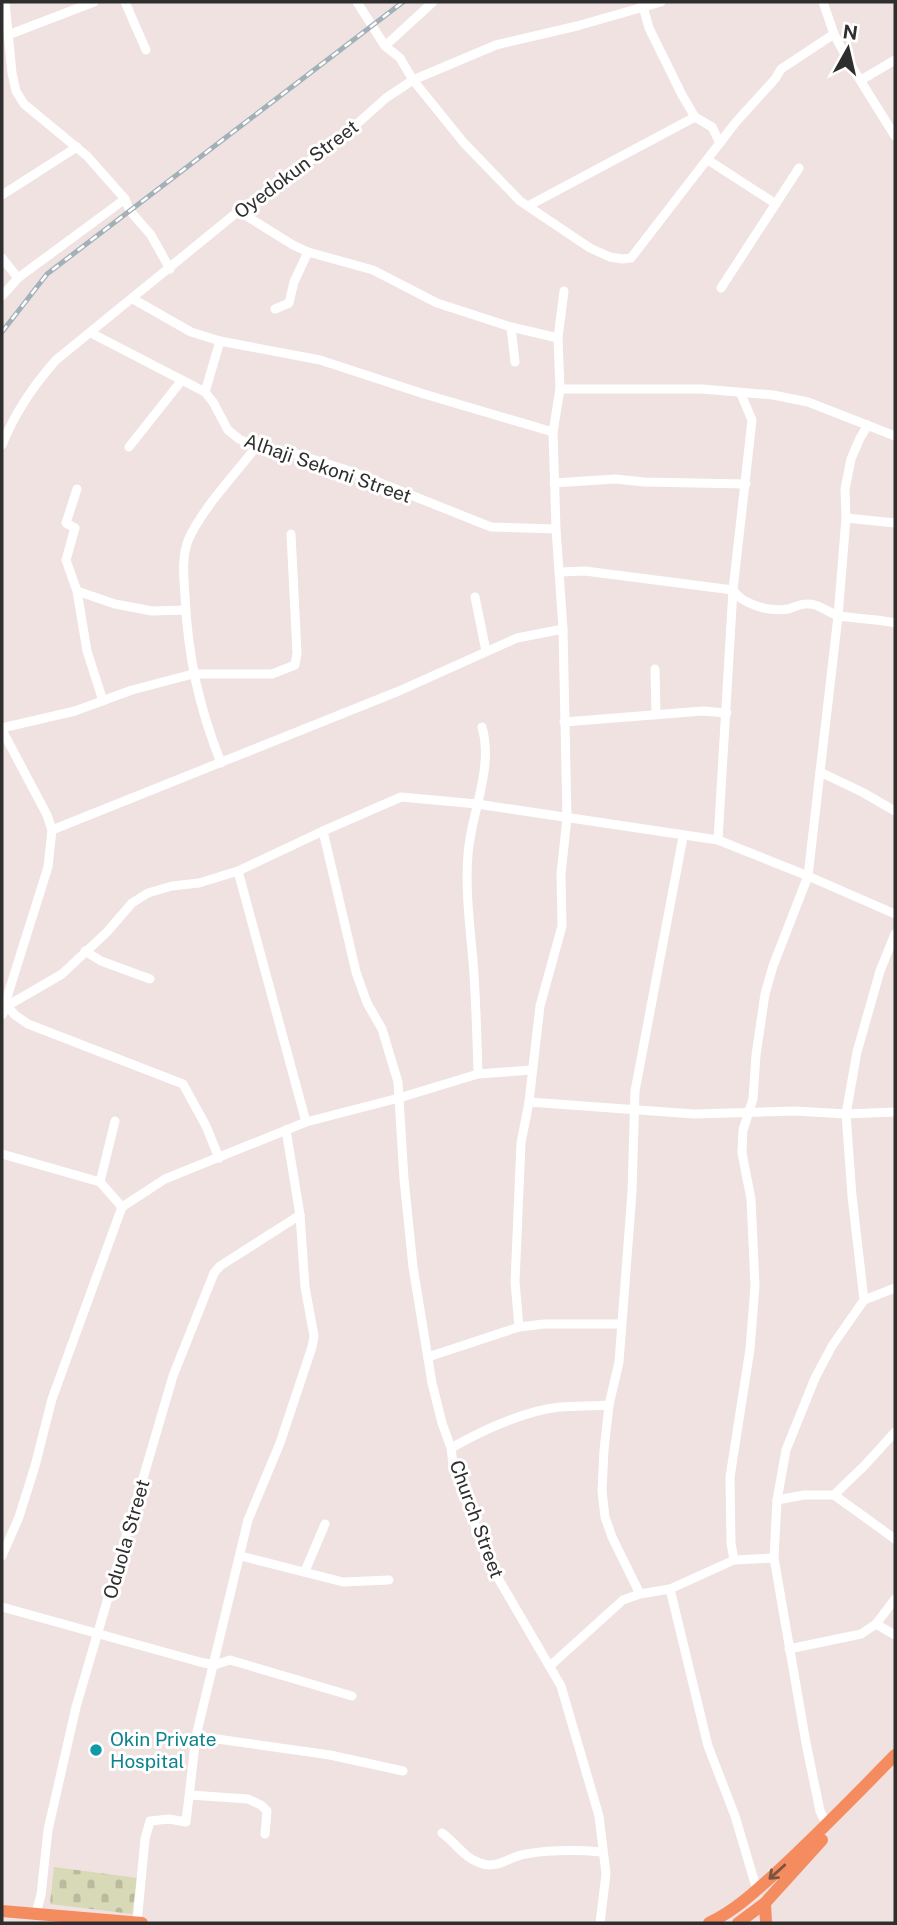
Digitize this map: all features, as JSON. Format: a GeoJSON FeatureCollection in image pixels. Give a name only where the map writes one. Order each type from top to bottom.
{"type":"FeatureCollection","features":[{"type":"Feature","properties":{"kind":"main road"},"geometry":{"type":"LineString","coordinates":[[709,1923],[738,1906],[757,1890],[827,1826],[895,1755]]}},
{"type":"Feature","properties":{"kind":"main road"},"geometry":{"type":"LineString","coordinates":[[738,1923],[765,1903],[895,1762]]}},
{"type":"Feature","properties":{"kind":"main road"},"geometry":{"type":"LineString","coordinates":[[765,1903],[766,1923]]}},
{"type":"Feature","properties":{"kind":"main road"},"geometry":{"type":"LineString","coordinates":[[2,1911],[140,1923]]}},
{"type":"Feature","properties":{"kind":"street"},"geometry":{"type":"LineString","coordinates":[[5,2],[12,73],[20,98],[77,147],[125,199],[130,211],[150,235],[170,269]]}},
{"type":"Feature","properties":{"kind":"street"},"geometry":{"type":"LineString","coordinates":[[8,35],[94,2]]}},
{"type":"Feature","properties":{"kind":"street"},"geometry":{"type":"LineString","coordinates":[[125,2],[146,50]]}},
{"type":"Feature","properties":{"kind":"street"},"geometry":{"type":"LineString","coordinates":[[356,2],[385,46],[400,58],[413,80],[464,143],[520,201],[590,248],[610,257],[627,259],[631,258],[781,69],[834,34]]}},
{"type":"Feature","properties":{"kind":"street"},"geometry":{"type":"LineString","coordinates":[[385,46],[433,2]]}},
{"type":"Feature","properties":{"kind":"street","name":"Oyedokun Street"},"geometry":{"type":"LineString","coordinates":[[2,445],[20,406],[35,383],[56,360],[240,212],[339,140],[386,98],[413,80],[496,45],[578,26],[642,4],[660,2]]}},
{"type":"Feature","properties":{"kind":"street"},"geometry":{"type":"LineString","coordinates":[[822,2],[834,34],[895,136]]}},
{"type":"Feature","properties":{"kind":"street"},"geometry":{"type":"LineString","coordinates":[[642,4],[649,28],[665,63],[695,117],[712,127],[720,143]]}},
{"type":"Feature","properties":{"kind":"street"},"geometry":{"type":"LineString","coordinates":[[861,80],[895,60]]}},
{"type":"Feature","properties":{"kind":"street"},"geometry":{"type":"LineString","coordinates":[[528,206],[695,117]]}},
{"type":"Feature","properties":{"kind":"street"},"geometry":{"type":"LineString","coordinates":[[2,195],[77,147]]}},
{"type":"Feature","properties":{"kind":"street"},"geometry":{"type":"LineString","coordinates":[[708,160],[776,204]]}},
{"type":"Feature","properties":{"kind":"street"},"geometry":{"type":"LineString","coordinates":[[721,288],[799,169]]}},
{"type":"Feature","properties":{"kind":"street"},"geometry":{"type":"LineString","coordinates":[[2,296],[18,278],[125,199]]}},
{"type":"Feature","properties":{"kind":"street"},"geometry":{"type":"LineString","coordinates":[[240,212],[308,252],[373,270],[437,303],[511,327],[558,338]]}},
{"type":"Feature","properties":{"kind":"street"},"geometry":{"type":"LineString","coordinates":[[275,309],[289,303],[294,282],[308,252]]}},
{"type":"Feature","properties":{"kind":"street"},"geometry":{"type":"LineString","coordinates":[[2,258],[18,278]]}},
{"type":"Feature","properties":{"kind":"street"},"geometry":{"type":"LineString","coordinates":[[519,1327],[515,1282],[521,1143],[529,1102],[540,1006],[562,926],[561,874],[567,818],[563,629],[554,483],[554,432],[560,389],[558,338],[564,291]]}},
{"type":"Feature","properties":{"kind":"street"},"geometry":{"type":"LineString","coordinates":[[132,299],[191,332],[220,341],[320,359],[424,394],[554,432]]}},
{"type":"Feature","properties":{"kind":"street"},"geometry":{"type":"LineString","coordinates":[[511,327],[515,362]]}},
{"type":"Feature","properties":{"kind":"street"},"geometry":{"type":"LineString","coordinates":[[91,333],[205,392],[220,341]]}},
{"type":"Feature","properties":{"kind":"street"},"geometry":{"type":"LineString","coordinates":[[129,447],[182,380]]}},
{"type":"Feature","properties":{"kind":"street"},"geometry":{"type":"LineString","coordinates":[[560,389],[702,389],[773,395],[808,402],[895,436]]}},
{"type":"Feature","properties":{"kind":"street","name":"Alhaji Sekoni Street"},"geometry":{"type":"LineString","coordinates":[[205,392],[228,430],[256,447],[296,454],[353,472],[491,527],[556,529]]}},
{"type":"Feature","properties":{"kind":"street"},"geometry":{"type":"LineString","coordinates":[[718,840],[733,590],[752,420],[741,394]]}},
{"type":"Feature","properties":{"kind":"street"},"geometry":{"type":"LineString","coordinates":[[734,1560],[731,1543],[730,1477],[750,1349],[755,1286],[751,1199],[742,1153],[743,1130],[753,1099],[765,994],[808,876],[838,616],[846,519],[845,489],[851,459],[868,425]]}},
{"type":"Feature","properties":{"kind":"street"},"geometry":{"type":"LineString","coordinates":[[221,764],[192,674],[183,570],[184,552],[205,513],[256,447]]}},
{"type":"Feature","properties":{"kind":"street"},"geometry":{"type":"LineString","coordinates":[[554,483],[615,479],[746,484]]}},
{"type":"Feature","properties":{"kind":"street"},"geometry":{"type":"LineString","coordinates":[[77,489],[66,523],[75,528],[66,560],[76,591],[87,651],[103,701]]}},
{"type":"Feature","properties":{"kind":"street"},"geometry":{"type":"LineString","coordinates":[[846,519],[895,523]]}},
{"type":"Feature","properties":{"kind":"street"},"geometry":{"type":"LineString","coordinates":[[4,1012],[48,867],[52,830],[43,807],[2,729],[192,674],[272,674],[295,665],[292,534]]}},
{"type":"Feature","properties":{"kind":"street"},"geometry":{"type":"LineString","coordinates":[[560,572],[585,571],[733,590],[745,602],[764,607],[787,609],[808,603],[818,605],[838,616],[895,623]]}},
{"type":"Feature","properties":{"kind":"street"},"geometry":{"type":"LineString","coordinates":[[76,591],[115,604],[152,611],[186,610]]}},
{"type":"Feature","properties":{"kind":"street"},"geometry":{"type":"LineString","coordinates":[[475,597],[486,651]]}},
{"type":"Feature","properties":{"kind":"street"},"geometry":{"type":"LineString","coordinates":[[52,830],[399,691],[517,638],[563,629]]}},
{"type":"Feature","properties":{"kind":"street"},"geometry":{"type":"LineString","coordinates":[[655,669],[656,715]]}},
{"type":"Feature","properties":{"kind":"street"},"geometry":{"type":"LineString","coordinates":[[564,722],[703,711],[727,713]]}},
{"type":"Feature","properties":{"kind":"street"},"geometry":{"type":"LineString","coordinates":[[478,1074],[467,895],[468,853],[486,746],[482,727]]}},
{"type":"Feature","properties":{"kind":"street"},"geometry":{"type":"LineString","coordinates":[[820,772],[895,811]]}},
{"type":"Feature","properties":{"kind":"street"},"geometry":{"type":"LineString","coordinates":[[4,1012],[62,974],[107,932],[132,903],[148,893],[238,872],[401,797],[477,804],[683,837],[718,840],[895,914]]}},
{"type":"Feature","properties":{"kind":"street","name":"Church Street"},"geometry":{"type":"LineString","coordinates":[[323,831],[356,971],[395,1066],[407,1223],[428,1357],[442,1423],[451,1448],[453,1464],[488,1561],[561,1686],[599,1816],[606,1874],[600,1923]]}},
{"type":"Feature","properties":{"kind":"street"},"geometry":{"type":"LineString","coordinates":[[640,1594],[605,1517],[603,1464],[609,1405],[619,1362],[632,1192],[635,1091],[683,837]]}},
{"type":"Feature","properties":{"kind":"street"},"geometry":{"type":"LineString","coordinates":[[238,872],[306,1122]]}},
{"type":"Feature","properties":{"kind":"street"},"geometry":{"type":"LineString","coordinates":[[864,1300],[846,1114],[857,1052],[880,971],[895,934]]}},
{"type":"Feature","properties":{"kind":"street"},"geometry":{"type":"LineString","coordinates":[[85,951],[101,961],[150,979]]}},
{"type":"Feature","properties":{"kind":"street"},"geometry":{"type":"LineString","coordinates":[[4,1012],[15,1015],[28,1024],[176,1079],[183,1084],[206,1126],[219,1158]]}},
{"type":"Feature","properties":{"kind":"street"},"geometry":{"type":"LineString","coordinates":[[2,1556],[19,1517],[52,1399],[122,1207],[164,1179],[306,1122],[478,1074],[531,1070]]}},
{"type":"Feature","properties":{"kind":"street"},"geometry":{"type":"LineString","coordinates":[[529,1102],[635,1111],[795,1111],[846,1114],[895,1112]]}},
{"type":"Feature","properties":{"kind":"street"},"geometry":{"type":"LineString","coordinates":[[100,1182],[115,1121]]}},
{"type":"Feature","properties":{"kind":"street"},"geometry":{"type":"LineString","coordinates":[[140,1923],[145,1839],[150,1821],[169,1819],[186,1822],[196,1737],[248,1520],[280,1443],[314,1336],[305,1287],[300,1215],[286,1130]]}},
{"type":"Feature","properties":{"kind":"street"},"geometry":{"type":"LineString","coordinates":[[2,1154],[100,1182],[122,1207]]}},
{"type":"Feature","properties":{"kind":"street","name":"Oduola Street"},"geometry":{"type":"LineString","coordinates":[[36,1913],[41,1895],[48,1830],[66,1748],[173,1376],[214,1273],[220,1266],[300,1215]]}},
{"type":"Feature","properties":{"kind":"street"},"geometry":{"type":"LineString","coordinates":[[827,1826],[820,1811],[774,1558],[777,1500],[786,1450],[815,1378],[832,1346],[864,1300],[895,1288]]}},
{"type":"Feature","properties":{"kind":"street"},"geometry":{"type":"LineString","coordinates":[[428,1357],[519,1327],[544,1324],[621,1324]]}},
{"type":"Feature","properties":{"kind":"street"},"geometry":{"type":"LineString","coordinates":[[451,1448],[472,1436],[522,1417],[557,1408],[609,1405]]}},
{"type":"Feature","properties":{"kind":"street"},"geometry":{"type":"LineString","coordinates":[[834,1495],[895,1432]]}},
{"type":"Feature","properties":{"kind":"street"},"geometry":{"type":"LineString","coordinates":[[777,1500],[804,1495],[834,1495],[895,1539]]}},
{"type":"Feature","properties":{"kind":"street"},"geometry":{"type":"LineString","coordinates":[[304,1571],[325,1524]]}},
{"type":"Feature","properties":{"kind":"street"},"geometry":{"type":"LineString","coordinates":[[241,1556],[342,1582],[389,1580]]}},
{"type":"Feature","properties":{"kind":"street"},"geometry":{"type":"LineString","coordinates":[[550,1666],[623,1600],[670,1589],[734,1560],[774,1558]]}},
{"type":"Feature","properties":{"kind":"street"},"geometry":{"type":"LineString","coordinates":[[670,1589],[708,1746],[735,1816],[757,1890]]}},
{"type":"Feature","properties":{"kind":"street"},"geometry":{"type":"LineString","coordinates":[[789,1649],[861,1634],[876,1624],[895,1599]]}},
{"type":"Feature","properties":{"kind":"street"},"geometry":{"type":"LineString","coordinates":[[2,1607],[214,1665],[230,1660],[352,1696]]}},
{"type":"Feature","properties":{"kind":"street"},"geometry":{"type":"LineString","coordinates":[[876,1624],[895,1635]]}},
{"type":"Feature","properties":{"kind":"street"},"geometry":{"type":"LineString","coordinates":[[196,1737],[330,1755],[403,1771]]}},
{"type":"Feature","properties":{"kind":"street"},"geometry":{"type":"LineString","coordinates":[[190,1795],[255,1801],[267,1811],[265,1834]]}},
{"type":"Feature","properties":{"kind":"street"},"geometry":{"type":"LineString","coordinates":[[442,1833],[468,1858],[490,1866],[500,1865],[524,1854],[584,1850],[602,1852]]}},
{"type":"Feature","properties":{"kind":"green space"},"geometry":{"type":"Polygon","coordinates":[[[54,1867],[137,1878],[132,1914],[50,1904],[54,1867]]]}},
{"type":"Feature","properties":{"kind":"railway"},"geometry":{"type":"LineString","coordinates":[[2,332],[47,274],[403,2]]}},
{"type":"Feature","properties":{"kind":"place","name":"Okin Private Hospital"},"geometry":{"type":"Point","coordinates":[96,1750]}}]}
